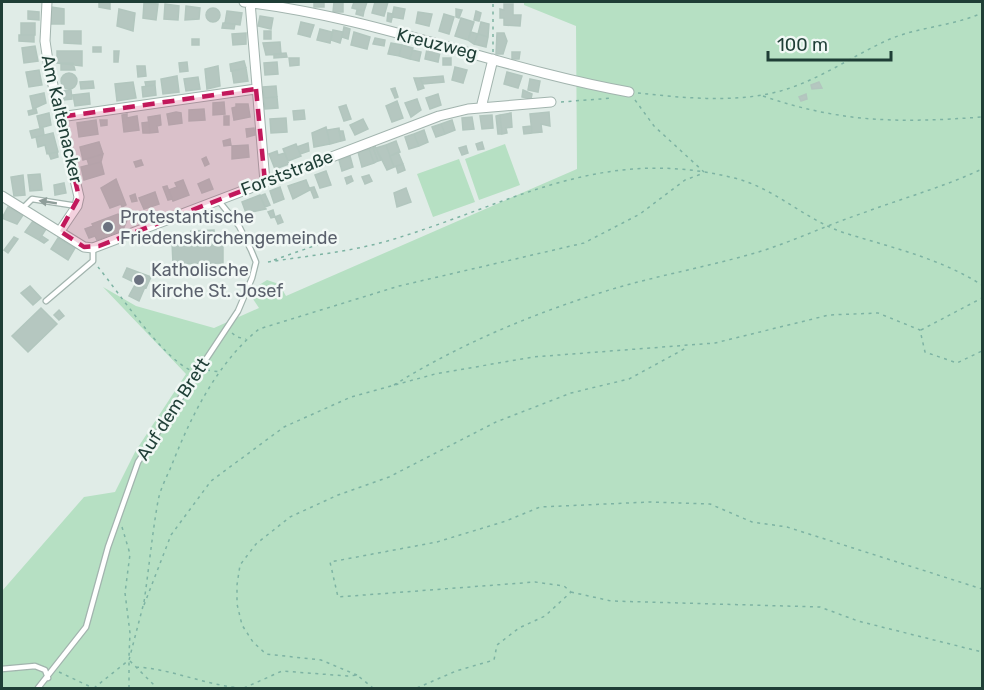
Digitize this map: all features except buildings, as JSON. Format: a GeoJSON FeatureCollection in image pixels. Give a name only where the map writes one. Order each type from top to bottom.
{"type":"FeatureCollection","features":[{"type":"Feature","properties":{"kind":"street","name":"Am Kaltenacker"},"geometry":{"type":"LineString","coordinates":[[48,2],[46,54],[78,191],[77,206],[60,231]]}},
{"type":"Feature","properties":{"kind":"street","name":"Kreuzweg"},"geometry":{"type":"LineString","coordinates":[[244,2],[396,33],[551,77],[629,92]]}},
{"type":"Feature","properties":{"kind":"street"},"geometry":{"type":"LineString","coordinates":[[250,2],[265,182]]}},
{"type":"Feature","properties":{"kind":"street"},"geometry":{"type":"LineString","coordinates":[[481,108],[493,59]]}},
{"type":"Feature","properties":{"kind":"street"},"geometry":{"type":"LineString","coordinates":[[60,117],[256,89]]}},
{"type":"Feature","properties":{"kind":"street","name":"Forststraße"},"geometry":{"type":"LineString","coordinates":[[93,248],[422,121],[481,108],[551,102]]}},
{"type":"Feature","properties":{"kind":"street"},"geometry":{"type":"LineString","coordinates":[[2,196],[84,247],[93,248]]}},
{"type":"Feature","properties":{"kind":"lane"},"geometry":{"type":"LineString","coordinates":[[23,208],[32,199],[77,206]]}},
{"type":"Feature","properties":{"kind":"lane"},"geometry":{"type":"LineString","coordinates":[[218,200],[239,226],[256,262]]}},
{"type":"Feature","properties":{"kind":"lane"},"geometry":{"type":"LineString","coordinates":[[46,301],[93,261],[93,248]]}},
{"type":"Feature","properties":{"kind":"lane","name":"Auf dem Brett"},"geometry":{"type":"LineString","coordinates":[[38,688],[86,627],[119,515],[138,462],[238,310],[256,262]]}},
{"type":"Feature","properties":{"kind":"lane"},"geometry":{"type":"LineString","coordinates":[[2,669],[35,666],[45,670],[48,678]]}},
{"type":"Feature","properties":{"kind":"path"},"geometry":{"type":"LineString","coordinates":[[493,2],[493,59]]}},
{"type":"Feature","properties":{"kind":"path"},"geometry":{"type":"LineString","coordinates":[[551,102],[611,98],[629,92],[683,98],[762,96],[789,89],[892,38],[967,20],[982,13]]}},
{"type":"Feature","properties":{"kind":"path"},"geometry":{"type":"LineString","coordinates":[[629,92],[654,126],[705,173]]}},
{"type":"Feature","properties":{"kind":"path"},"geometry":{"type":"LineString","coordinates":[[762,96],[793,106],[851,119],[920,122],[982,117]]}},
{"type":"Feature","properties":{"kind":"path"},"geometry":{"type":"LineString","coordinates":[[256,262],[268,262],[383,242],[583,174],[629,168],[662,167],[735,178],[762,188],[847,234],[932,260],[963,273],[982,285]]}},
{"type":"Feature","properties":{"kind":"path"},"geometry":{"type":"LineString","coordinates":[[390,387],[472,342],[550,310],[616,288],[765,249],[946,186],[982,169]]}},
{"type":"Feature","properties":{"kind":"path"},"geometry":{"type":"LineString","coordinates":[[144,605],[158,499],[181,440],[221,372],[247,339],[259,329],[353,298],[584,243],[640,214],[685,180],[705,173]]}},
{"type":"Feature","properties":{"kind":"path"},"geometry":{"type":"LineString","coordinates":[[268,262],[334,239]]}},
{"type":"Feature","properties":{"kind":"path"},"geometry":{"type":"LineString","coordinates":[[93,261],[173,358],[188,370],[221,372]]}},
{"type":"Feature","properties":{"kind":"path"},"geometry":{"type":"LineString","coordinates":[[54,670],[94,688],[129,660],[144,605],[171,535],[211,481],[284,427],[351,397],[435,374],[533,357],[688,347],[715,343],[829,315],[878,313],[920,330],[982,298]]}},
{"type":"Feature","properties":{"kind":"path"},"geometry":{"type":"LineString","coordinates":[[920,330],[925,352],[957,363],[982,351]]}},
{"type":"Feature","properties":{"kind":"path"},"geometry":{"type":"LineString","coordinates":[[232,332],[237,337],[247,339]]}},
{"type":"Feature","properties":{"kind":"path"},"geometry":{"type":"LineString","coordinates":[[373,688],[357,675],[321,660],[266,654],[253,642],[242,626],[237,604],[237,585],[240,565],[256,544],[290,517],[338,495],[389,477],[496,422],[571,393],[629,379],[688,347]]}},
{"type":"Feature","properties":{"kind":"path"},"geometry":{"type":"LineString","coordinates":[[982,589],[786,527],[752,522],[710,504],[680,502],[540,507],[506,521],[437,542],[330,562],[338,597],[535,582],[564,586],[571,592],[620,602],[820,607],[858,621],[982,652]]}},
{"type":"Feature","properties":{"kind":"path"},"geometry":{"type":"LineString","coordinates":[[119,515],[130,554],[125,593],[130,633],[129,688]]}},
{"type":"Feature","properties":{"kind":"path"},"geometry":{"type":"LineString","coordinates":[[417,688],[456,671],[494,660],[496,645],[519,628],[545,616],[571,592]]}},
{"type":"Feature","properties":{"kind":"path"},"geometry":{"type":"LineString","coordinates":[[129,660],[157,688]]}},
{"type":"Feature","properties":{"kind":"path"},"geometry":{"type":"LineString","coordinates":[[136,667],[157,668],[220,687],[242,688],[282,671],[357,675]]}},
{"type":"Feature","properties":{"kind":"highlighted area"},"geometry":{"type":"Polygon","coordinates":[[[256,89],[265,182],[99,246],[84,247],[60,231],[79,197],[60,117],[256,89]]]}},
{"type":"Feature","properties":{"kind":"green space"},"geometry":{"type":"Polygon","coordinates":[[[524,2],[982,2],[982,688],[2,688],[2,591],[84,497],[115,492],[135,452],[186,374],[103,287],[136,306],[214,328],[259,308],[253,299],[256,287],[267,280],[279,284],[286,296],[577,169],[576,26],[524,5],[524,2]]]}},
{"type":"Feature","properties":{"kind":"green space"},"geometry":{"type":"Polygon","coordinates":[[[505,144],[520,185],[479,200],[465,159],[505,144]]]}},
{"type":"Feature","properties":{"kind":"green space"},"geometry":{"type":"Polygon","coordinates":[[[459,159],[475,202],[433,217],[417,174],[459,159]]]}},
{"type":"Feature","properties":{"kind":"place","name":"Protestantische Friedenskirchengemeinde"},"geometry":{"type":"Point","coordinates":[108,227]}},
{"type":"Feature","properties":{"kind":"place","name":"Katholische Kirche St. Josef"},"geometry":{"type":"Point","coordinates":[139,280]}}]}
